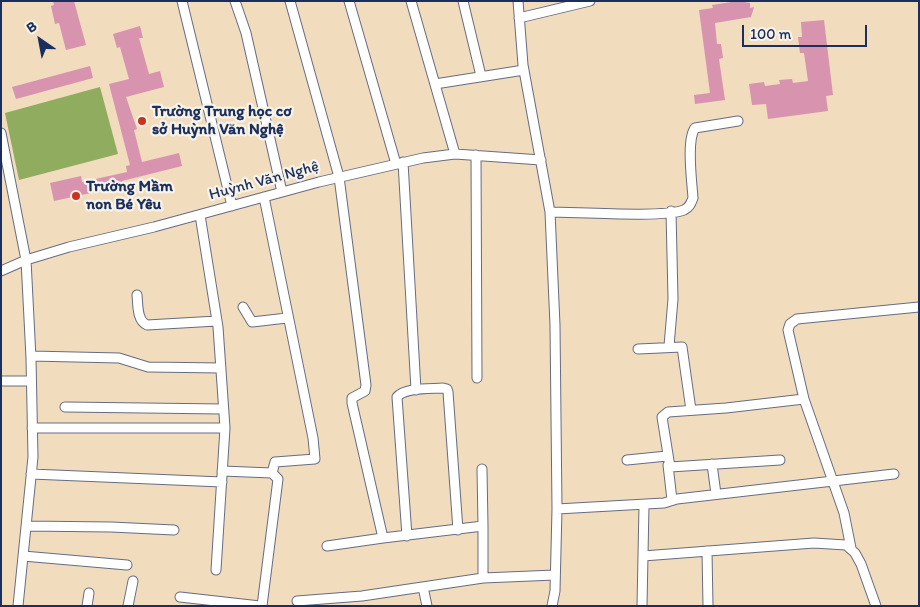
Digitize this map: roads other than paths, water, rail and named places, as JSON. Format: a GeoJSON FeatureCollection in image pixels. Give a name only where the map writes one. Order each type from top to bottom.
{"type":"FeatureCollection","features":[{"type":"Feature","properties":{"kind":"street"},"geometry":{"type":"LineString","coordinates":[[182,1],[232,206]]}},
{"type":"Feature","properties":{"kind":"street"},"geometry":{"type":"LineString","coordinates":[[235,1],[246,33],[282,192]]}},
{"type":"Feature","properties":{"kind":"street"},"geometry":{"type":"LineString","coordinates":[[290,1],[339,177],[366,385],[365,391],[352,398],[352,403],[383,538]]}},
{"type":"Feature","properties":{"kind":"street"},"geometry":{"type":"LineString","coordinates":[[349,1],[400,163],[416,390]]}},
{"type":"Feature","properties":{"kind":"street"},"geometry":{"type":"LineString","coordinates":[[412,1],[455,154]]}},
{"type":"Feature","properties":{"kind":"street"},"geometry":{"type":"LineString","coordinates":[[463,1],[482,76]]}},
{"type":"Feature","properties":{"kind":"street"},"geometry":{"type":"LineString","coordinates":[[518,1],[524,70],[550,212],[555,326],[557,509],[552,606]]}},
{"type":"Feature","properties":{"kind":"street"},"geometry":{"type":"LineString","coordinates":[[519,18],[590,1]]}},
{"type":"Feature","properties":{"kind":"street"},"geometry":{"type":"LineString","coordinates":[[435,84],[524,70]]}},
{"type":"Feature","properties":{"kind":"street"},"geometry":{"type":"LineString","coordinates":[[550,212],[648,213],[683,210],[690,206],[693,198],[691,143],[693,130],[695,128],[738,121]]}},
{"type":"Feature","properties":{"kind":"street"},"geometry":{"type":"LineString","coordinates":[[1,135],[26,260],[31,356],[31,474],[18,606]]}},
{"type":"Feature","properties":{"kind":"street","name":"Huỳnh Văn Nghệ"},"geometry":{"type":"LineString","coordinates":[[1,271],[26,260],[339,177],[400,163],[455,154],[541,160]]}},
{"type":"Feature","properties":{"kind":"street"},"geometry":{"type":"LineString","coordinates":[[476,155],[477,378]]}},
{"type":"Feature","properties":{"kind":"street"},"geometry":{"type":"LineString","coordinates":[[1,190],[12,186]]}},
{"type":"Feature","properties":{"kind":"street"},"geometry":{"type":"LineString","coordinates":[[264,197],[313,438],[315,459],[275,462],[272,473]]}},
{"type":"Feature","properties":{"kind":"street"},"geometry":{"type":"LineString","coordinates":[[669,346],[673,300],[671,212]]}},
{"type":"Feature","properties":{"kind":"street"},"geometry":{"type":"LineString","coordinates":[[200,215],[217,322],[226,428],[216,570]]}},
{"type":"Feature","properties":{"kind":"street"},"geometry":{"type":"LineString","coordinates":[[137,295],[140,318],[147,325],[217,322]]}},
{"type":"Feature","properties":{"kind":"street"},"geometry":{"type":"LineString","coordinates":[[243,307],[252,322],[288,318]]}},
{"type":"Feature","properties":{"kind":"street"},"geometry":{"type":"LineString","coordinates":[[876,606],[861,564],[851,548],[844,513],[804,399],[788,330],[790,324],[797,319],[919,307]]}},
{"type":"Feature","properties":{"kind":"street"},"geometry":{"type":"LineString","coordinates":[[638,349],[669,346],[682,347],[691,410]]}},
{"type":"Feature","properties":{"kind":"street"},"geometry":{"type":"LineString","coordinates":[[31,356],[119,358],[148,367],[221,368]]}},
{"type":"Feature","properties":{"kind":"street"},"geometry":{"type":"LineString","coordinates":[[1,381],[31,381]]}},
{"type":"Feature","properties":{"kind":"street"},"geometry":{"type":"LineString","coordinates":[[408,536],[398,397],[402,392],[416,390],[443,388],[447,389],[448,392],[458,530]]}},
{"type":"Feature","properties":{"kind":"street"},"geometry":{"type":"LineString","coordinates":[[672,500],[662,417],[668,412],[804,399]]}},
{"type":"Feature","properties":{"kind":"street"},"geometry":{"type":"LineString","coordinates":[[65,407],[223,410]]}},
{"type":"Feature","properties":{"kind":"street"},"geometry":{"type":"LineString","coordinates":[[32,428],[226,428]]}},
{"type":"Feature","properties":{"kind":"street"},"geometry":{"type":"LineString","coordinates":[[627,460],[667,460]]}},
{"type":"Feature","properties":{"kind":"street"},"geometry":{"type":"LineString","coordinates":[[667,460],[670,467],[780,460]]}},
{"type":"Feature","properties":{"kind":"street"},"geometry":{"type":"LineString","coordinates":[[712,464],[716,494]]}},
{"type":"Feature","properties":{"kind":"street"},"geometry":{"type":"LineString","coordinates":[[482,469],[483,578]]}},
{"type":"Feature","properties":{"kind":"street"},"geometry":{"type":"LineString","coordinates":[[180,597],[261,606],[279,485],[278,479],[272,473],[222,471]]}},
{"type":"Feature","properties":{"kind":"street"},"geometry":{"type":"LineString","coordinates":[[31,474],[222,482]]}},
{"type":"Feature","properties":{"kind":"street"},"geometry":{"type":"LineString","coordinates":[[557,509],[664,504],[672,500],[716,494],[894,474]]}},
{"type":"Feature","properties":{"kind":"street"},"geometry":{"type":"LineString","coordinates":[[642,606],[644,505]]}},
{"type":"Feature","properties":{"kind":"street"},"geometry":{"type":"LineString","coordinates":[[26,526],[174,530]]}},
{"type":"Feature","properties":{"kind":"street"},"geometry":{"type":"LineString","coordinates":[[327,546],[483,526]]}},
{"type":"Feature","properties":{"kind":"street"},"geometry":{"type":"LineString","coordinates":[[643,556],[814,543],[841,544],[851,548]]}},
{"type":"Feature","properties":{"kind":"street"},"geometry":{"type":"LineString","coordinates":[[707,551],[708,606]]}},
{"type":"Feature","properties":{"kind":"street"},"geometry":{"type":"LineString","coordinates":[[23,556],[127,565]]}},
{"type":"Feature","properties":{"kind":"street"},"geometry":{"type":"LineString","coordinates":[[297,600],[363,601],[424,587],[483,578],[555,576]]}},
{"type":"Feature","properties":{"kind":"street"},"geometry":{"type":"LineString","coordinates":[[128,606],[133,581]]}},
{"type":"Feature","properties":{"kind":"street"},"geometry":{"type":"LineString","coordinates":[[424,587],[427,606]]}},
{"type":"Feature","properties":{"kind":"street"},"geometry":{"type":"LineString","coordinates":[[87,606],[89,593]]}},
{"type":"Feature","properties":{"kind":"place","name":"Trường Trung học cơ sở Huỳnh Văn Nghệ"},"geometry":{"type":"Point","coordinates":[142,121]}},
{"type":"Feature","properties":{"kind":"place","name":"Trường Mầm non Bé Yêu"},"geometry":{"type":"Point","coordinates":[76,196]}}]}
